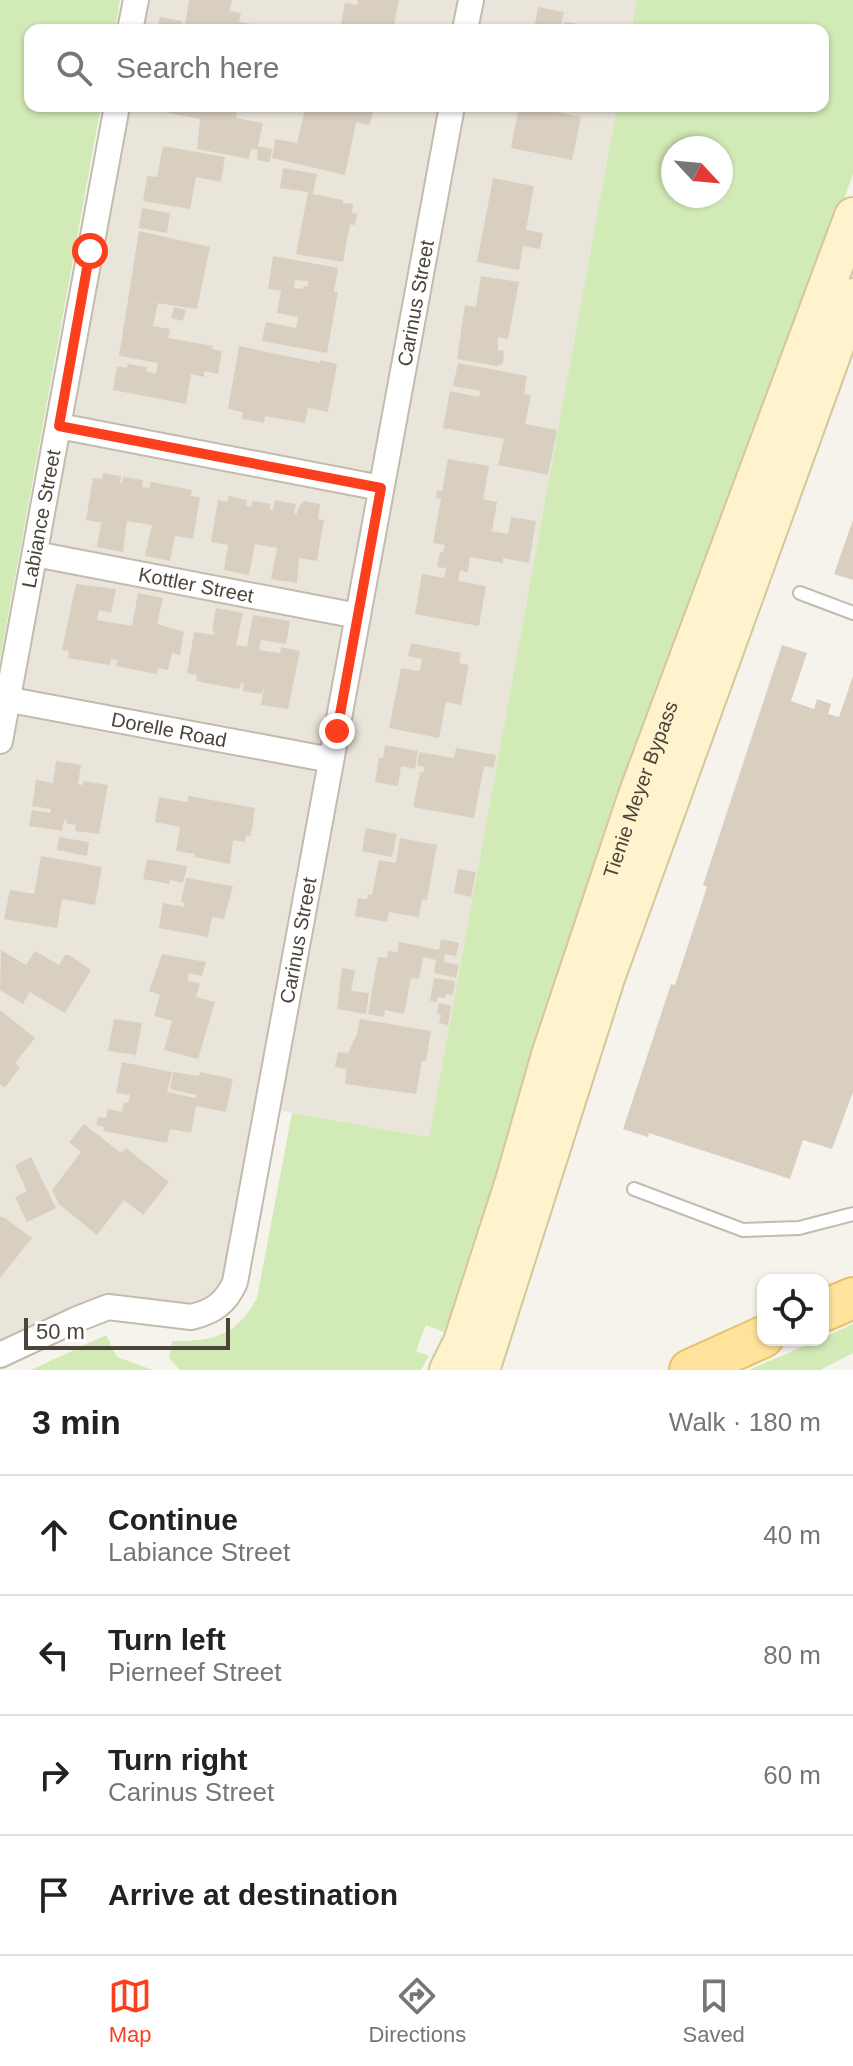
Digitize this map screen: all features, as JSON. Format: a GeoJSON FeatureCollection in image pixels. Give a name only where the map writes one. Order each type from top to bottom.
{"type":"FeatureCollection","features":[{"type":"Feature","properties":{"kind":"main road"},"geometry":{"type":"LineString","coordinates":[[829,1308],[853,1298]]}},
{"type":"Feature","properties":{"kind":"main road"},"geometry":{"type":"LineString","coordinates":[[690,1370],[757,1340]]}},
{"type":"Feature","properties":{"kind":"street"},"geometry":{"type":"LineString","coordinates":[[131,24],[136,0]]}},
{"type":"Feature","properties":{"kind":"street"},"geometry":{"type":"LineString","coordinates":[[466,24],[471,0]]}},
{"type":"Feature","properties":{"kind":"street","name":"Labiance Street"},"geometry":{"type":"LineString","coordinates":[[0,741],[4,698],[35,554],[116,112]]}},
{"type":"Feature","properties":{"kind":"street","name":"Carinus Street"},"geometry":{"type":"LineString","coordinates":[[0,1355],[98,1309],[120,1307],[191,1317],[216,1308],[231,1291],[240,1257],[451,112]]}},
{"type":"Feature","properties":{"kind":"street","name":"Tienie Meyer Bypass"},"geometry":{"type":"LineString","coordinates":[[448,1370],[471,1314],[550,1055],[637,795],[853,216]]}},
{"type":"Feature","properties":{"kind":"street","name":"Tienie Meyer Bypass"},"geometry":{"type":"LineString","coordinates":[[481,1370],[606,978],[853,297]]}},
{"type":"Feature","properties":{"kind":"street"},"geometry":{"type":"LineString","coordinates":[[59,426],[381,488]]}},
{"type":"Feature","properties":{"kind":"street","name":"Kottler Street"},"geometry":{"type":"LineString","coordinates":[[35,554],[358,616]]}},
{"type":"Feature","properties":{"kind":"street","name":"Dorelle Road"},"geometry":{"type":"LineString","coordinates":[[4,698],[331,760]]}},
{"type":"Feature","properties":{"kind":"lane"},"geometry":{"type":"LineString","coordinates":[[800,593],[853,613]]}},
{"type":"Feature","properties":{"kind":"lane"},"geometry":{"type":"LineString","coordinates":[[634,1189],[743,1230],[799,1228],[853,1214]]}},
{"type":"Feature","properties":{"kind":"shaded area"},"geometry":{"type":"Polygon","coordinates":[[[138,0],[637,0],[632,24],[133,24],[138,0]]]}},
{"type":"Feature","properties":{"kind":"shaded area"},"geometry":{"type":"Polygon","coordinates":[[[117,112],[616,112],[429,1137],[266,1108],[235,1273],[215,1307],[121,1305],[0,1353],[0,696],[117,112]]]}},
{"type":"Feature","properties":{"kind":"green space"},"geometry":{"type":"Polygon","coordinates":[[[0,0],[120,0],[116,24],[24,24],[24,112],[100,112],[0,660],[0,0]]]}},
{"type":"Feature","properties":{"kind":"green space"},"geometry":{"type":"Polygon","coordinates":[[[637,0],[853,0],[853,174],[669,682],[454,1336],[426,1325],[416,1351],[429,1356],[421,1370],[180,1370],[169,1358],[172,1341],[211,1338],[232,1329],[257,1298],[292,1113],[429,1137],[616,112],[829,112],[829,24],[632,24],[637,0]]]}},
{"type":"Feature","properties":{"kind":"green space"},"geometry":{"type":"Polygon","coordinates":[[[853,1324],[853,1353],[820,1370],[749,1370],[804,1346],[829,1346],[829,1335],[853,1324]]]}},
{"type":"Feature","properties":{"kind":"green space"},"geometry":{"type":"Polygon","coordinates":[[[106,1335],[117,1357],[153,1370],[31,1370],[106,1335]]]}},
{"type":"Feature","properties":{"kind":"building"},"geometry":{"type":"Polygon","coordinates":[[[189,0],[232,0],[230,11],[241,13],[239,22],[253,24],[185,24],[189,0]]]}},
{"type":"Feature","properties":{"kind":"building"},"geometry":{"type":"Polygon","coordinates":[[[358,0],[399,0],[394,24],[341,24],[345,3],[357,5],[358,0]]]}},
{"type":"Feature","properties":{"kind":"building"},"geometry":{"type":"Polygon","coordinates":[[[538,7],[564,12],[561,24],[535,24],[538,7]]]}},
{"type":"Feature","properties":{"kind":"building"},"geometry":{"type":"Polygon","coordinates":[[[160,17],[182,21],[182,24],[158,24],[160,17]]]}},
{"type":"Feature","properties":{"kind":"building"},"geometry":{"type":"Polygon","coordinates":[[[164,112],[237,112],[236,118],[263,123],[258,146],[272,149],[270,162],[257,160],[258,150],[251,149],[249,159],[197,149],[200,119],[164,112]]]}},
{"type":"Feature","properties":{"kind":"building"},"geometry":{"type":"Polygon","coordinates":[[[304,112],[373,112],[370,125],[356,123],[345,175],[272,158],[275,139],[297,143],[304,112]]]}},
{"type":"Feature","properties":{"kind":"building"},"geometry":{"type":"Polygon","coordinates":[[[518,112],[558,112],[581,117],[572,160],[511,148],[518,112]]]}},
{"type":"Feature","properties":{"kind":"building"},"geometry":{"type":"Polygon","coordinates":[[[163,146],[225,157],[221,182],[196,177],[190,209],[143,201],[147,176],[157,177],[163,146]]]}},
{"type":"Feature","properties":{"kind":"building"},"geometry":{"type":"Polygon","coordinates":[[[283,168],[317,174],[313,194],[353,204],[352,213],[357,214],[355,225],[350,224],[343,262],[296,254],[308,192],[280,188],[283,168]]]}},
{"type":"Feature","properties":{"kind":"building"},"geometry":{"type":"Polygon","coordinates":[[[493,178],[534,186],[526,230],[543,233],[540,249],[523,246],[519,270],[477,262],[493,178]]]}},
{"type":"Feature","properties":{"kind":"building"},"geometry":{"type":"Polygon","coordinates":[[[142,208],[170,213],[167,233],[139,228],[142,208]]]}},
{"type":"Feature","properties":{"kind":"building"},"geometry":{"type":"Polygon","coordinates":[[[139,231],[210,247],[197,309],[158,303],[153,326],[170,329],[168,338],[213,346],[212,349],[222,351],[218,374],[204,371],[204,377],[191,374],[186,404],[113,390],[117,366],[147,367],[147,372],[156,373],[158,363],[119,356],[139,231]]]}},
{"type":"Feature","properties":{"kind":"building"},"geometry":{"type":"Polygon","coordinates":[[[273,256],[338,268],[334,292],[338,292],[327,353],[262,341],[266,322],[296,328],[298,317],[277,313],[281,291],[268,289],[273,256]],[[295,280],[294,288],[308,287],[308,281],[295,280]]]}},
{"type":"Feature","properties":{"kind":"building"},"geometry":{"type":"Polygon","coordinates":[[[481,276],[519,282],[508,339],[498,337],[498,350],[504,351],[503,363],[497,366],[457,359],[465,305],[476,307],[481,276]]]}},
{"type":"Feature","properties":{"kind":"building"},"geometry":{"type":"Polygon","coordinates":[[[174,307],[186,310],[183,321],[171,318],[174,307]]]}},
{"type":"Feature","properties":{"kind":"building"},"geometry":{"type":"Polygon","coordinates":[[[239,346],[337,364],[328,412],[308,408],[305,423],[265,416],[264,423],[242,419],[243,412],[228,409],[239,346]]]}},
{"type":"Feature","properties":{"kind":"building"},"geometry":{"type":"Polygon","coordinates":[[[458,363],[527,376],[524,394],[531,395],[525,424],[557,430],[548,475],[498,465],[504,439],[443,428],[450,391],[479,397],[480,391],[453,386],[458,363]]]}},
{"type":"Feature","properties":{"kind":"building"},"geometry":{"type":"Polygon","coordinates":[[[448,459],[489,466],[483,499],[497,502],[492,531],[508,534],[511,517],[536,521],[529,563],[503,558],[503,563],[470,557],[468,572],[460,571],[458,581],[486,586],[479,626],[415,614],[422,574],[444,578],[446,568],[437,567],[445,545],[433,543],[441,499],[436,498],[437,490],[442,491],[448,459]]]}},
{"type":"Feature","properties":{"kind":"building"},"geometry":{"type":"Polygon","coordinates":[[[103,473],[121,476],[120,483],[123,477],[143,480],[142,487],[149,488],[151,482],[192,490],[191,496],[200,497],[193,539],[175,536],[170,561],[145,556],[152,525],[127,521],[123,552],[97,547],[101,524],[104,523],[86,520],[93,478],[102,479],[103,473]]]}},
{"type":"Feature","properties":{"kind":"building"},"geometry":{"type":"Polygon","coordinates":[[[229,496],[247,500],[246,505],[251,507],[252,501],[271,504],[269,510],[273,510],[275,500],[296,504],[296,515],[305,501],[320,504],[318,519],[324,520],[317,561],[299,558],[297,583],[271,579],[277,548],[255,544],[249,575],[224,570],[228,545],[211,542],[218,500],[227,502],[229,496]]]}},
{"type":"Feature","properties":{"kind":"building"},"geometry":{"type":"Polygon","coordinates":[[[853,520],[853,580],[834,574],[853,520]]]}},
{"type":"Feature","properties":{"kind":"building"},"geometry":{"type":"Polygon","coordinates":[[[76,584],[116,589],[111,613],[99,610],[97,620],[132,626],[138,593],[163,598],[157,624],[184,632],[180,655],[172,653],[168,670],[158,668],[157,674],[116,666],[117,660],[111,659],[110,665],[68,658],[69,651],[62,650],[76,584]]]}},
{"type":"Feature","properties":{"kind":"building"},"geometry":{"type":"Polygon","coordinates":[[[216,608],[243,613],[236,645],[247,647],[253,615],[290,621],[286,644],[261,640],[259,650],[280,653],[281,647],[300,651],[288,709],[261,705],[264,687],[261,694],[243,691],[244,683],[239,689],[216,685],[196,681],[197,675],[187,673],[194,632],[214,635],[216,608]]]}},
{"type":"Feature","properties":{"kind":"building"},"geometry":{"type":"Polygon","coordinates":[[[411,643],[461,653],[459,663],[469,665],[461,705],[446,702],[439,738],[389,728],[401,668],[420,671],[422,659],[408,656],[411,643]]]}},
{"type":"Feature","properties":{"kind":"building"},"geometry":{"type":"Polygon","coordinates":[[[782,645],[807,653],[791,701],[814,709],[817,699],[831,704],[828,714],[839,717],[853,676],[853,1092],[832,1149],[803,1140],[790,1179],[649,1133],[648,1137],[623,1129],[671,984],[675,985],[707,887],[703,885],[782,645]]]}},
{"type":"Feature","properties":{"kind":"building"},"geometry":{"type":"Polygon","coordinates":[[[385,745],[418,751],[415,769],[401,766],[398,786],[375,782],[379,758],[383,758],[385,745]]]}},
{"type":"Feature","properties":{"kind":"building"},"geometry":{"type":"Polygon","coordinates":[[[456,748],[496,755],[494,768],[484,766],[474,818],[413,807],[420,772],[423,773],[425,767],[417,765],[419,752],[454,758],[456,748]]]}},
{"type":"Feature","properties":{"kind":"building"},"geometry":{"type":"Polygon","coordinates":[[[56,761],[81,765],[78,784],[83,785],[83,781],[108,785],[99,834],[75,831],[76,822],[74,825],[67,824],[64,820],[62,831],[29,826],[32,810],[50,813],[51,809],[32,806],[36,780],[53,783],[56,761]]]}},
{"type":"Feature","properties":{"kind":"building"},"geometry":{"type":"Polygon","coordinates":[[[189,796],[255,808],[251,836],[246,835],[245,842],[233,840],[230,864],[176,851],[180,827],[155,822],[159,797],[187,802],[189,796]]]}},
{"type":"Feature","properties":{"kind":"building"},"geometry":{"type":"Polygon","coordinates":[[[366,828],[397,834],[392,857],[362,851],[366,828]]]}},
{"type":"Feature","properties":{"kind":"building"},"geometry":{"type":"Polygon","coordinates":[[[59,837],[89,842],[87,856],[57,850],[59,837]]]}},
{"type":"Feature","properties":{"kind":"building"},"geometry":{"type":"Polygon","coordinates":[[[400,838],[437,845],[427,900],[422,899],[419,917],[389,912],[387,922],[355,916],[358,898],[367,899],[368,894],[372,895],[379,860],[396,863],[400,838]]]}},
{"type":"Feature","properties":{"kind":"building"},"geometry":{"type":"Polygon","coordinates":[[[41,856],[102,867],[95,905],[62,899],[57,928],[4,919],[10,890],[34,894],[41,856]]]}},
{"type":"Feature","properties":{"kind":"building"},"geometry":{"type":"Polygon","coordinates":[[[147,859],[187,866],[183,883],[143,879],[147,859]]]}},
{"type":"Feature","properties":{"kind":"building"},"geometry":{"type":"Polygon","coordinates":[[[458,869],[476,872],[471,897],[454,893],[458,869]]]}},
{"type":"Feature","properties":{"kind":"building"},"geometry":{"type":"Polygon","coordinates":[[[186,878],[233,886],[224,919],[212,917],[208,937],[159,928],[163,903],[184,907],[185,903],[181,902],[186,878]]]}},
{"type":"Feature","properties":{"kind":"building"},"geometry":{"type":"Polygon","coordinates":[[[441,939],[459,943],[456,956],[445,954],[444,962],[459,965],[456,978],[434,973],[436,960],[423,957],[419,979],[411,978],[404,1014],[385,1010],[384,1017],[368,1014],[378,957],[387,958],[388,951],[397,952],[399,942],[439,950],[441,939]]]}},
{"type":"Feature","properties":{"kind":"building"},"geometry":{"type":"Polygon","coordinates":[[[1,950],[26,965],[35,951],[59,965],[65,955],[69,955],[91,970],[65,1013],[30,992],[23,1004],[0,990],[1,950]]]}},
{"type":"Feature","properties":{"kind":"building"},"geometry":{"type":"Polygon","coordinates":[[[162,954],[206,962],[202,976],[189,973],[187,981],[200,983],[196,997],[215,1002],[198,1059],[164,1050],[172,1021],[154,1016],[160,995],[149,991],[162,954]]]}},
{"type":"Feature","properties":{"kind":"building"},"geometry":{"type":"Polygon","coordinates":[[[342,968],[355,970],[351,991],[369,993],[366,1014],[337,1009],[342,968]]]}},
{"type":"Feature","properties":{"kind":"building"},"geometry":{"type":"Polygon","coordinates":[[[434,978],[455,981],[453,995],[438,997],[437,1002],[430,1001],[434,978]]]}},
{"type":"Feature","properties":{"kind":"building"},"geometry":{"type":"Polygon","coordinates":[[[439,1003],[451,1006],[448,1025],[439,1023],[439,1003]]]}},
{"type":"Feature","properties":{"kind":"building"},"geometry":{"type":"Polygon","coordinates":[[[0,1010],[35,1038],[15,1063],[20,1067],[5,1088],[0,1084],[0,1010]]]}},
{"type":"Feature","properties":{"kind":"building"},"geometry":{"type":"Polygon","coordinates":[[[114,1019],[142,1023],[136,1055],[108,1051],[114,1019]]]}},
{"type":"Feature","properties":{"kind":"building"},"geometry":{"type":"Polygon","coordinates":[[[360,1019],[431,1031],[416,1094],[345,1084],[346,1069],[335,1067],[338,1052],[348,1053],[360,1019]]]}},
{"type":"Feature","properties":{"kind":"building"},"geometry":{"type":"Polygon","coordinates":[[[122,1062],[172,1072],[167,1092],[195,1098],[196,1095],[170,1089],[173,1072],[199,1076],[200,1072],[233,1079],[226,1112],[196,1106],[191,1133],[170,1129],[167,1143],[103,1131],[104,1127],[96,1125],[98,1117],[106,1118],[108,1109],[122,1112],[124,1102],[128,1103],[130,1095],[116,1093],[122,1062]]]}},
{"type":"Feature","properties":{"kind":"building"},"geometry":{"type":"Polygon","coordinates":[[[84,1124],[121,1153],[126,1148],[169,1182],[143,1215],[124,1200],[97,1235],[59,1204],[52,1190],[81,1152],[69,1142],[84,1124]]]}},
{"type":"Feature","properties":{"kind":"building"},"geometry":{"type":"Polygon","coordinates":[[[31,1157],[56,1208],[27,1222],[15,1197],[27,1191],[15,1165],[31,1157]]]}},
{"type":"Feature","properties":{"kind":"building"},"geometry":{"type":"Polygon","coordinates":[[[0,1216],[32,1238],[0,1278],[0,1216]]]}},
{"type":"Feature","properties":{"kind":"route"},"geometry":{"type":"LineString","coordinates":[[90,251],[59,426],[381,488],[337,731]]}}]}
